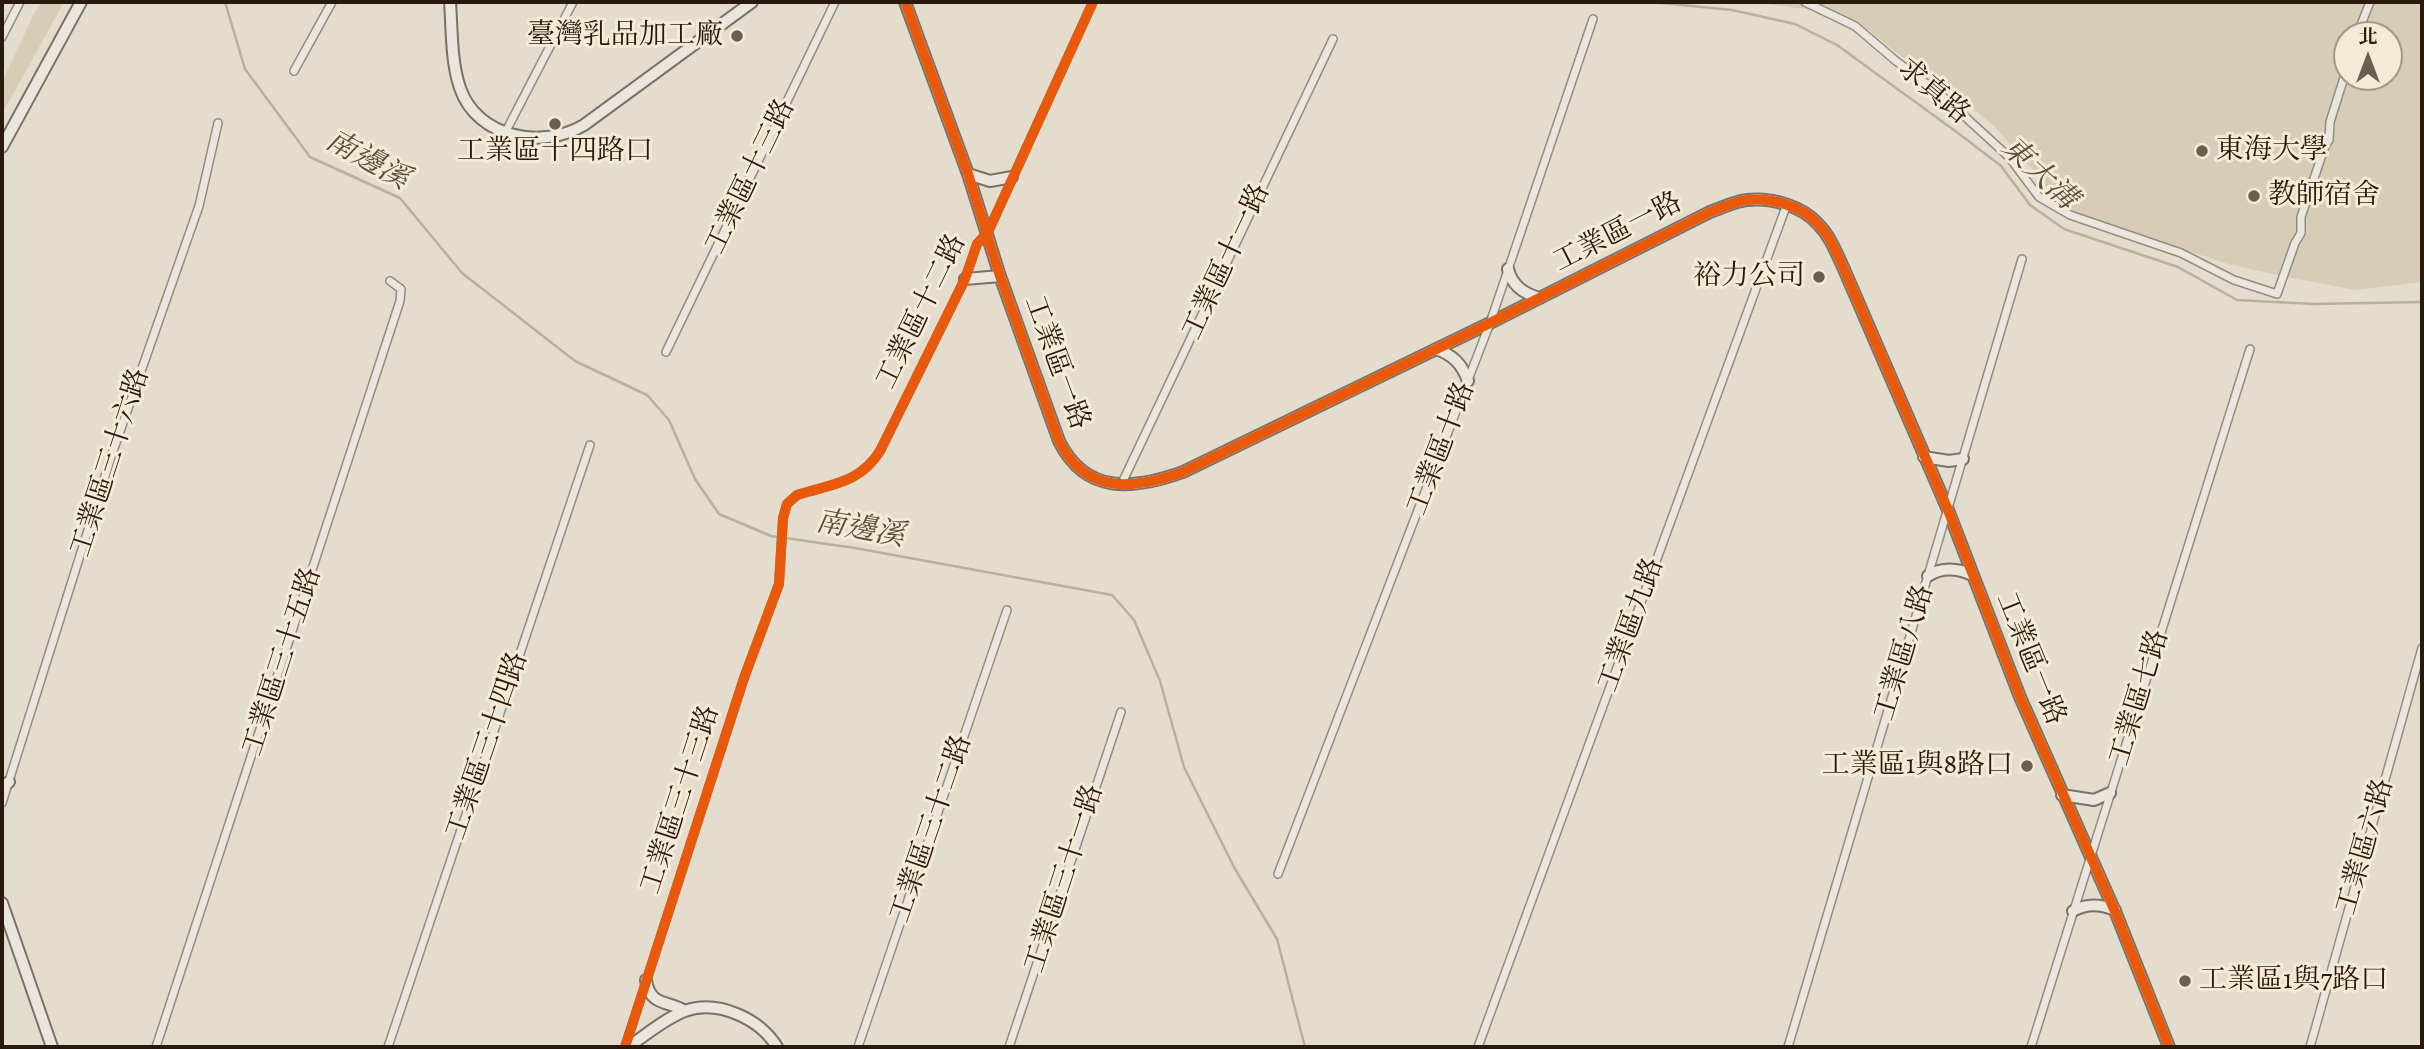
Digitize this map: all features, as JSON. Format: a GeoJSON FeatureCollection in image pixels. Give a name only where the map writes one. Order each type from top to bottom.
{"type":"FeatureCollection","features":[{"type":"Feature","properties":{"kind":"street"},"geometry":{"type":"LineString","coordinates":[[2,37],[19,2]]}},
{"type":"Feature","properties":{"kind":"street"},"geometry":{"type":"LineString","coordinates":[[2,147],[81,2]]}},
{"type":"Feature","properties":{"kind":"street"},"geometry":{"type":"LineString","coordinates":[[294,71],[332,2]]}},
{"type":"Feature","properties":{"kind":"street"},"geometry":{"type":"LineString","coordinates":[[450,2],[460,89],[477,114],[488,124],[505,133],[536,138],[572,132],[752,2]]}},
{"type":"Feature","properties":{"kind":"street"},"geometry":{"type":"LineString","coordinates":[[505,133],[572,2]]}},
{"type":"Feature","properties":{"kind":"street","name":"工業區十三路"},"geometry":{"type":"LineString","coordinates":[[666,352],[835,2]]}},
{"type":"Feature","properties":{"kind":"street","name":"工業區一路"},"geometry":{"type":"LineString","coordinates":[[905,2],[968,174],[1000,276],[1065,452],[1072,462],[1088,474],[1109,483],[1150,483],[1183,472],[1490,323],[1710,212],[1745,200],[1765,199],[1787,204],[1817,222],[1828,235],[1843,267],[1948,510],[2062,795],[2115,910],[2169,1047]]}},
{"type":"Feature","properties":{"kind":"street","name":"工業區十二路"},"geometry":{"type":"LineString","coordinates":[[783,518],[787,504],[797,495],[852,478],[873,463],[965,279],[977,244],[988,232],[1093,2]]}},
{"type":"Feature","properties":{"kind":"street","name":"求真路"},"geometry":{"type":"LineString","coordinates":[[1805,2],[1855,26],[1938,92],[2009,156],[2039,197],[2053,206],[2070,215],[2181,253],[2234,280],[2277,295],[2301,233],[2301,217],[2329,140],[2330,122],[2340,91]]}},
{"type":"Feature","properties":{"kind":"street"},"geometry":{"type":"LineString","coordinates":[[2363,21],[2370,2]]}},
{"type":"Feature","properties":{"kind":"street","name":"工業區十路"},"geometry":{"type":"LineString","coordinates":[[1278,874],[1490,323],[1592,19]]}},
{"type":"Feature","properties":{"kind":"street","name":"工業區十一路"},"geometry":{"type":"LineString","coordinates":[[1121,485],[1333,39]]}},
{"type":"Feature","properties":{"kind":"street","name":"工業區三十六路"},"geometry":{"type":"LineString","coordinates":[[2,803],[5,784],[112,454],[199,206],[218,123]]}},
{"type":"Feature","properties":{"kind":"street"},"geometry":{"type":"LineString","coordinates":[[968,174],[990,181],[1012,177]]}},
{"type":"Feature","properties":{"kind":"street","name":"工業區九路"},"geometry":{"type":"LineString","coordinates":[[1478,1047],[1787,204]]}},
{"type":"Feature","properties":{"kind":"street","name":"工業區八路"},"geometry":{"type":"LineString","coordinates":[[1788,1047],[2022,259]]}},
{"type":"Feature","properties":{"kind":"street"},"geometry":{"type":"LineString","coordinates":[[1508,270],[1522,291],[1540,298]]}},
{"type":"Feature","properties":{"kind":"street"},"geometry":{"type":"LineString","coordinates":[[965,279],[1000,276]]}},
{"type":"Feature","properties":{"kind":"street","name":"工業區三十五路"},"geometry":{"type":"LineString","coordinates":[[156,1047],[400,301],[401,289],[390,281]]}},
{"type":"Feature","properties":{"kind":"street"},"geometry":{"type":"LineString","coordinates":[[1436,349],[1458,361],[1468,381]]}},
{"type":"Feature","properties":{"kind":"street","name":"工業區七路"},"geometry":{"type":"LineString","coordinates":[[2031,1047],[2250,349]]}},
{"type":"Feature","properties":{"kind":"street","name":"工業區三十四路"},"geometry":{"type":"LineString","coordinates":[[388,1047],[590,445]]}},
{"type":"Feature","properties":{"kind":"street"},"geometry":{"type":"LineString","coordinates":[[1924,457],[1949,461],[1963,459]]}},
{"type":"Feature","properties":{"kind":"street","name":"工業區三十三路"},"geometry":{"type":"LineString","coordinates":[[627,1047],[646,980],[744,678],[779,584],[783,518]]}},
{"type":"Feature","properties":{"kind":"street"},"geometry":{"type":"LineString","coordinates":[[1928,576],[1940,570],[1964,571],[1972,575]]}},
{"type":"Feature","properties":{"kind":"street","name":"工業區三十二路"},"geometry":{"type":"LineString","coordinates":[[858,1047],[1007,610]]}},
{"type":"Feature","properties":{"kind":"street","name":"工業區六路"},"geometry":{"type":"LineString","coordinates":[[2310,1047],[2422,648]]}},
{"type":"Feature","properties":{"kind":"street","name":"工業區三十一路"},"geometry":{"type":"LineString","coordinates":[[1009,1047],[1121,712]]}},
{"type":"Feature","properties":{"kind":"street"},"geometry":{"type":"LineString","coordinates":[[2062,795],[2094,800],[2110,793]]}},
{"type":"Feature","properties":{"kind":"street"},"geometry":{"type":"LineString","coordinates":[[2073,911],[2089,905],[2115,910]]}},
{"type":"Feature","properties":{"kind":"street"},"geometry":{"type":"LineString","coordinates":[[3,909],[52,1047]]}},
{"type":"Feature","properties":{"kind":"street"},"geometry":{"type":"LineString","coordinates":[[646,980],[649,992],[656,999],[685,1011]]}},
{"type":"Feature","properties":{"kind":"street"},"geometry":{"type":"LineString","coordinates":[[627,1047],[685,1011],[714,1009],[744,1017],[764,1031],[777,1047]]}},
{"type":"Feature","properties":{"kind":"shaded area"},"geometry":{"type":"Polygon","coordinates":[[[43,2],[64,2],[2,114],[2,82],[35,12],[43,2]]]}},
{"type":"Feature","properties":{"kind":"shaded area","name":"東海大學"},"geometry":{"type":"Polygon","coordinates":[[[1754,2],[2422,2],[2422,282],[2355,290],[2277,275],[2228,264],[2060,206],[2041,179],[1994,126],[1859,23],[1805,9],[1754,2]]]}},
{"type":"Feature","properties":{"kind":"waterway","name":"南邊溪"},"geometry":{"type":"LineString","coordinates":[[225,2],[245,69],[310,157],[400,198],[462,273],[575,361],[647,395],[669,420],[695,479],[719,514],[771,536],[855,548],[1112,595],[1134,620],[1160,681],[1184,767],[1235,869],[1277,939],[1305,1047]]}},
{"type":"Feature","properties":{"kind":"waterway","name":"東大溝"},"geometry":{"type":"LineString","coordinates":[[1651,2],[1732,10],[1795,24],[1837,45],[2001,166],[2030,205],[2064,229],[2178,267],[2237,300],[2314,304],[2422,302]]}},
{"type":"Feature","properties":{"kind":"cycle path"},"geometry":{"type":"LineString","coordinates":[[905,2],[968,174],[1000,276],[1059,441],[1070,459],[1083,471],[1113,484],[1147,482],[1183,472],[1490,323],[1710,212],[1756,199],[1786,204],[1804,212],[1818,224],[1835,250],[1948,510],[2020,697],[2117,916],[2169,1047]]}},
{"type":"Feature","properties":{"kind":"cycle path"},"geometry":{"type":"LineString","coordinates":[[625,1047],[744,678],[779,584],[783,518],[787,504],[797,495],[854,476],[864,470],[880,451],[965,279],[977,244],[988,232],[1093,2]]}},
{"type":"Feature","properties":{"kind":"place","name":"臺灣乳品加工廠"},"geometry":{"type":"Point","coordinates":[737,36]}},
{"type":"Feature","properties":{"kind":"place","name":"工業區十四路口"},"geometry":{"type":"Point","coordinates":[555,124]}},
{"type":"Feature","properties":{"kind":"place","name":"東海大學"},"geometry":{"type":"Point","coordinates":[2202,151]}},
{"type":"Feature","properties":{"kind":"place","name":"教師宿舍"},"geometry":{"type":"Point","coordinates":[2254,196]}},
{"type":"Feature","properties":{"kind":"place","name":"裕力公司"},"geometry":{"type":"Point","coordinates":[1819,277]}},
{"type":"Feature","properties":{"kind":"place","name":"工業區1與8路口"},"geometry":{"type":"Point","coordinates":[2027,766]}},
{"type":"Feature","properties":{"kind":"place","name":"工業區1與7路口"},"geometry":{"type":"Point","coordinates":[2185,981]}}]}
